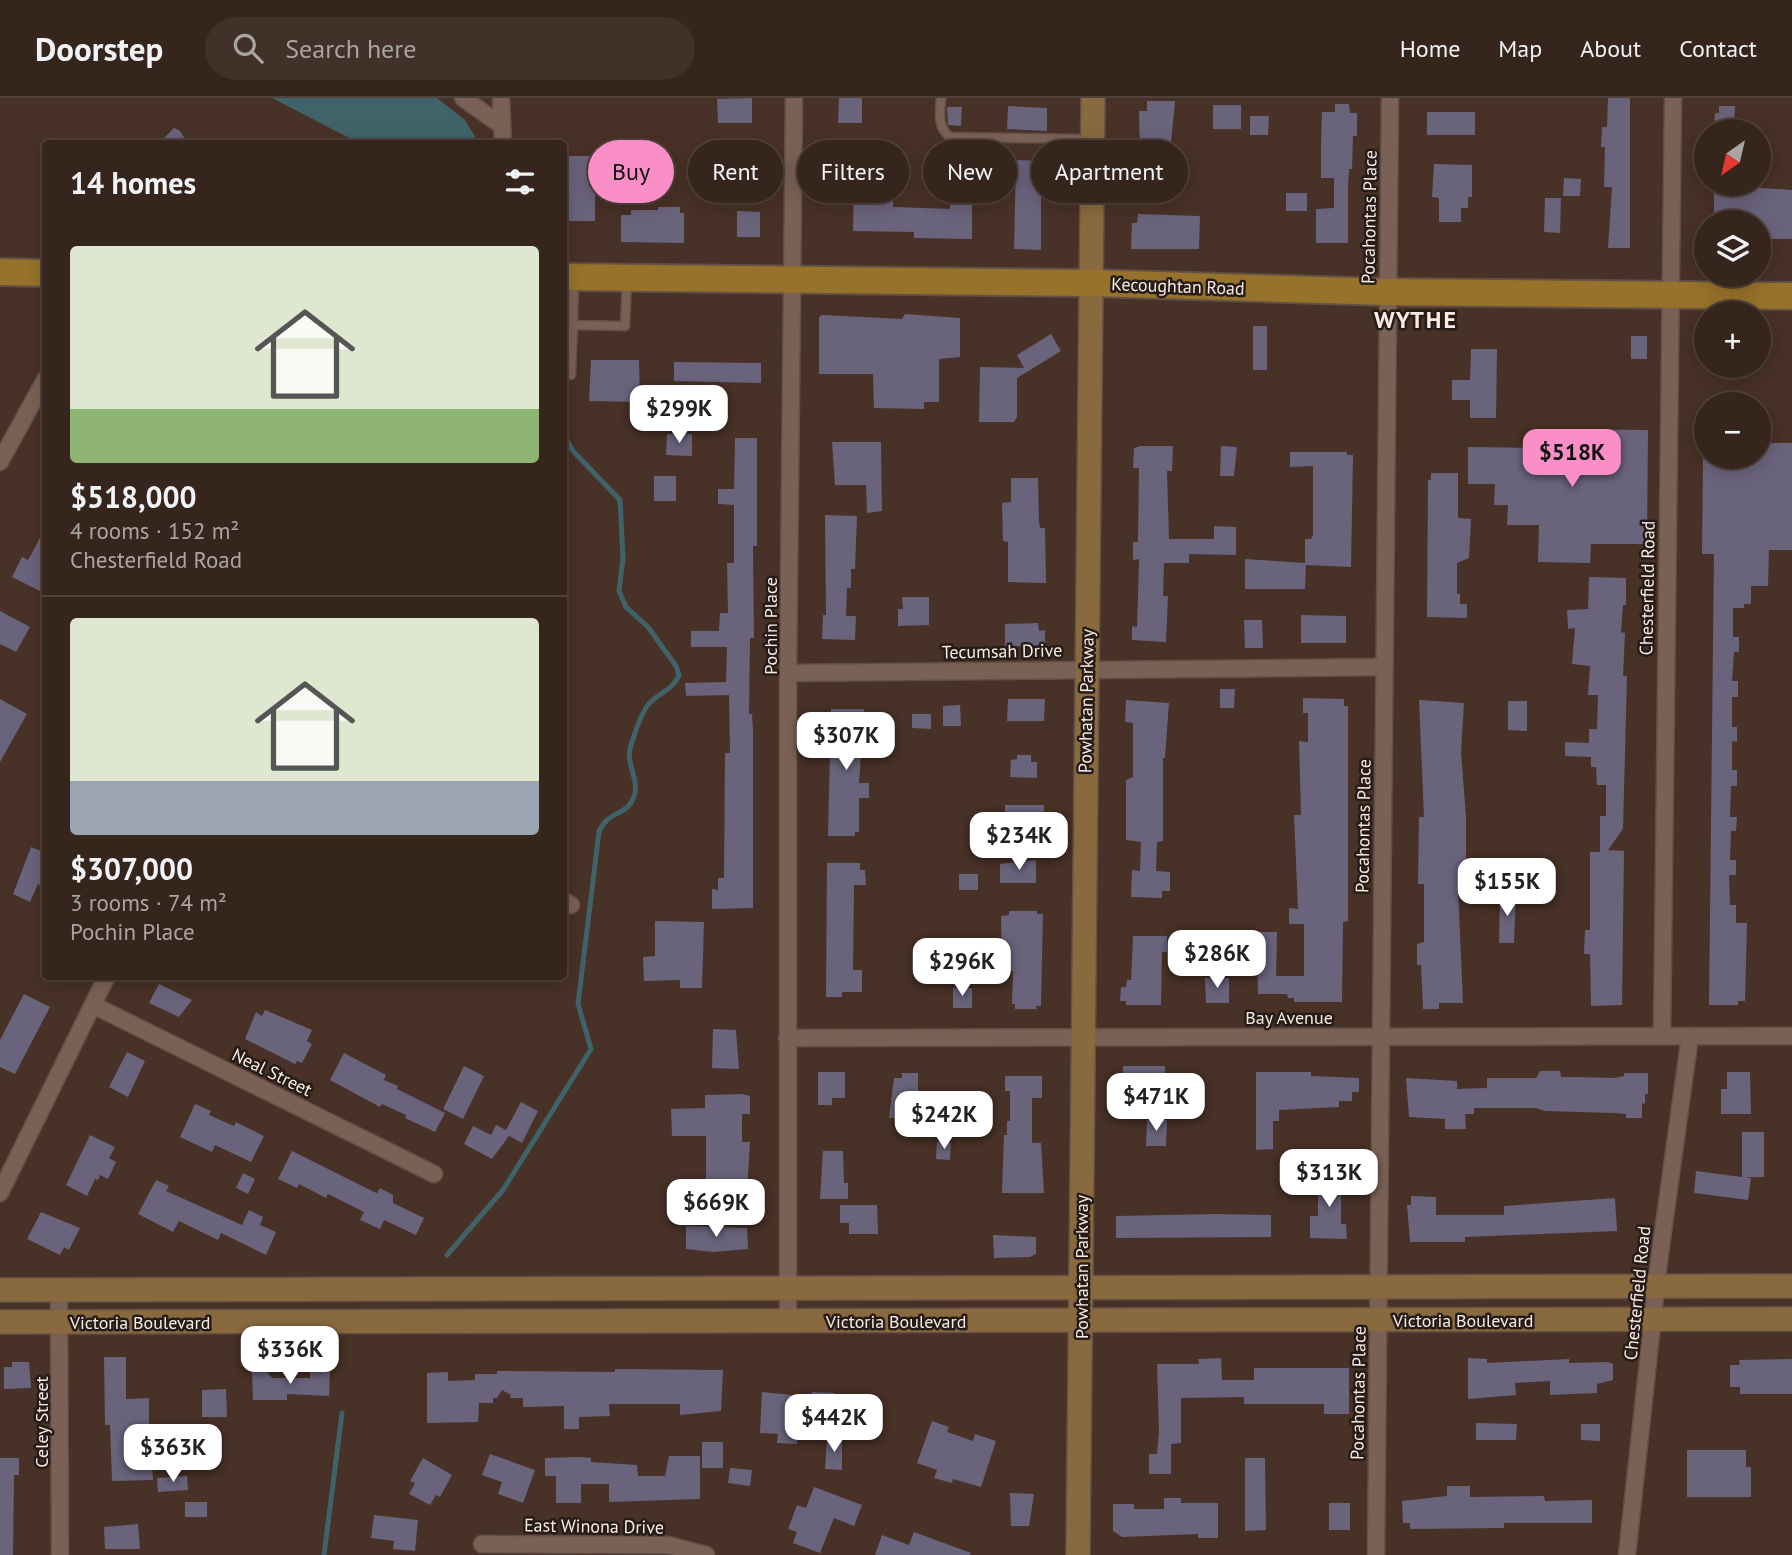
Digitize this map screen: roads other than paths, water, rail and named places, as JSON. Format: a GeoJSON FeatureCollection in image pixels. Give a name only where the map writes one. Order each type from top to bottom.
{"type":"FeatureCollection","features":[{"type":"Feature","properties":{"kind":"main road","name":"Powhatan Parkway"},"geometry":{"type":"LineString","coordinates":[[1079,1555],[1093,98]]}},
{"type":"Feature","properties":{"kind":"main road"},"geometry":{"type":"LineString","coordinates":[[0,272],[42,273]]}},
{"type":"Feature","properties":{"kind":"main road","name":"Kecoughtan Road"},"geometry":{"type":"LineString","coordinates":[[569,277],[1090,284],[1388,292],[1792,296]]}},
{"type":"Feature","properties":{"kind":"main road","name":"Victoria Boulevard"},"geometry":{"type":"LineString","coordinates":[[0,1290],[1792,1286]]}},
{"type":"Feature","properties":{"kind":"main road","name":"Victoria Boulevard"},"geometry":{"type":"LineString","coordinates":[[0,1322],[1792,1319]]}},
{"type":"Feature","properties":{"kind":"street"},"geometry":{"type":"LineString","coordinates":[[463,98],[501,125]]}},
{"type":"Feature","properties":{"kind":"street"},"geometry":{"type":"LineString","coordinates":[[501,98],[503,140]]}},
{"type":"Feature","properties":{"kind":"street","name":"Pochin Place"},"geometry":{"type":"LineString","coordinates":[[788,1322],[788,673],[794,98]]}},
{"type":"Feature","properties":{"kind":"street","name":"Pocahontas Place"},"geometry":{"type":"LineString","coordinates":[[1376,1555],[1390,98]]}},
{"type":"Feature","properties":{"kind":"street","name":"Chesterfield Road"},"geometry":{"type":"LineString","coordinates":[[1662,1036],[1673,98]]}},
{"type":"Feature","properties":{"kind":"street"},"geometry":{"type":"LineString","coordinates":[[0,462],[42,385]]}},
{"type":"Feature","properties":{"kind":"street","name":"Tecumsah Drive"},"geometry":{"type":"LineString","coordinates":[[788,673],[1384,667]]}},
{"type":"Feature","properties":{"kind":"street"},"geometry":{"type":"LineString","coordinates":[[0,1193],[105,980]]}},
{"type":"Feature","properties":{"kind":"street","name":"Neal Street"},"geometry":{"type":"LineString","coordinates":[[93,1005],[434,1174]]}},
{"type":"Feature","properties":{"kind":"street","name":"Chesterfield Road"},"geometry":{"type":"LineString","coordinates":[[1627,1555],[1653,1319],[1690,1036]]}},
{"type":"Feature","properties":{"kind":"street","name":"Bay Avenue"},"geometry":{"type":"LineString","coordinates":[[787,1038],[1792,1036]]}},
{"type":"Feature","properties":{"kind":"street","name":"Celey Street"},"geometry":{"type":"LineString","coordinates":[[59,1290],[60,1555]]}},
{"type":"Feature","properties":{"kind":"street","name":"East Winona Drive"},"geometry":{"type":"LineString","coordinates":[[482,1544],[668,1545],[706,1555]]}},
{"type":"Feature","properties":{"kind":"lane"},"geometry":{"type":"LineString","coordinates":[[941,98],[942,131],[950,137],[1092,139]]}},
{"type":"Feature","properties":{"kind":"lane"},"geometry":{"type":"LineString","coordinates":[[569,277],[573,325],[570,374]]}},
{"type":"Feature","properties":{"kind":"lane"},"geometry":{"type":"LineString","coordinates":[[573,325],[625,326],[628,277]]}},
{"type":"Feature","properties":{"kind":"water"},"geometry":{"type":"Polygon","coordinates":[[[272,98],[437,98],[465,120],[477,140],[353,140],[272,98]]]}},
{"type":"Feature","properties":{"kind":"waterway"},"geometry":{"type":"LineString","coordinates":[[447,1255],[503,1190],[591,1049],[578,1004],[599,832],[607,820],[626,808],[633,799],[636,786],[629,752],[638,724],[648,705],[673,685],[679,675],[676,666],[648,627],[626,607],[619,591],[623,558],[620,500],[573,451],[567,440]]}},
{"type":"Feature","properties":{"kind":"waterway"},"geometry":{"type":"LineString","coordinates":[[324,1555],[342,1413]]}},
{"type":"Feature","properties":{"kind":"district","name":"WYTHE"},"geometry":{"type":"Point","coordinates":[1416,319]}}]}
